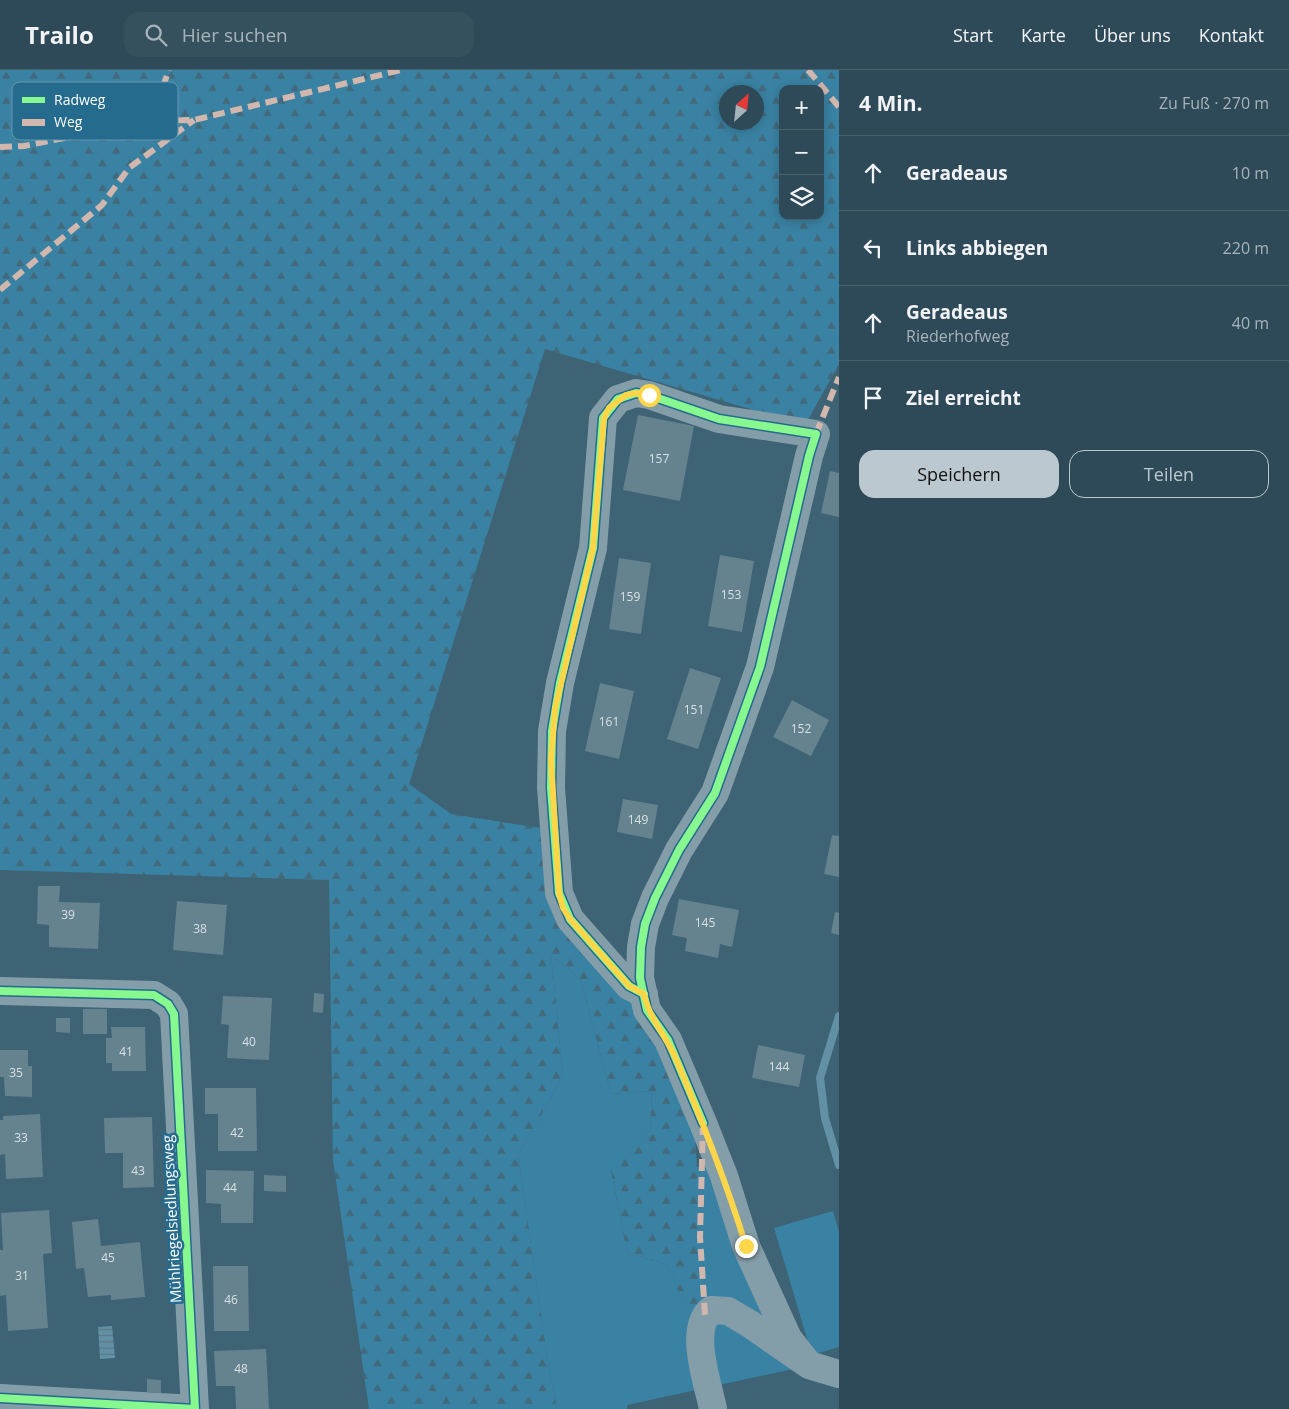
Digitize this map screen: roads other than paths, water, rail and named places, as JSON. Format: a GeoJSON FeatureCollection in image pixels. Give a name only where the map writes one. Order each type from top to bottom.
{"type":"FeatureCollection","features":[{"type":"Feature","properties":{"kind":"street"},"geometry":{"type":"LineString","coordinates":[[644,994],[629,986],[570,919],[563,908],[559,893],[551,760],[555,709],[593,548],[604,418],[618,399],[636,393],[649,395],[719,419],[816,434],[808,456],[760,667],[715,793],[679,850],[655,898],[645,924],[640,947],[640,978],[644,994],[647,1010],[668,1040],[703,1122],[724,1176],[746,1246],[788,1338],[809,1366]]}},
{"type":"Feature","properties":{"kind":"street","name":"Mühlriegelsiedlungsweg"},"geometry":{"type":"LineString","coordinates":[[0,991],[154,995],[168,1004],[174,1014],[196,1409],[0,1398]]}},
{"type":"Feature","properties":{"kind":"street"},"geometry":{"type":"LineString","coordinates":[[713,1409],[699,1332],[705,1315],[711,1310],[728,1311],[750,1324],[809,1366],[839,1374]]}},
{"type":"Feature","properties":{"kind":"waterway"},"geometry":{"type":"LineString","coordinates":[[839,1016],[820,1078],[825,1118],[839,1165]]}}]}
